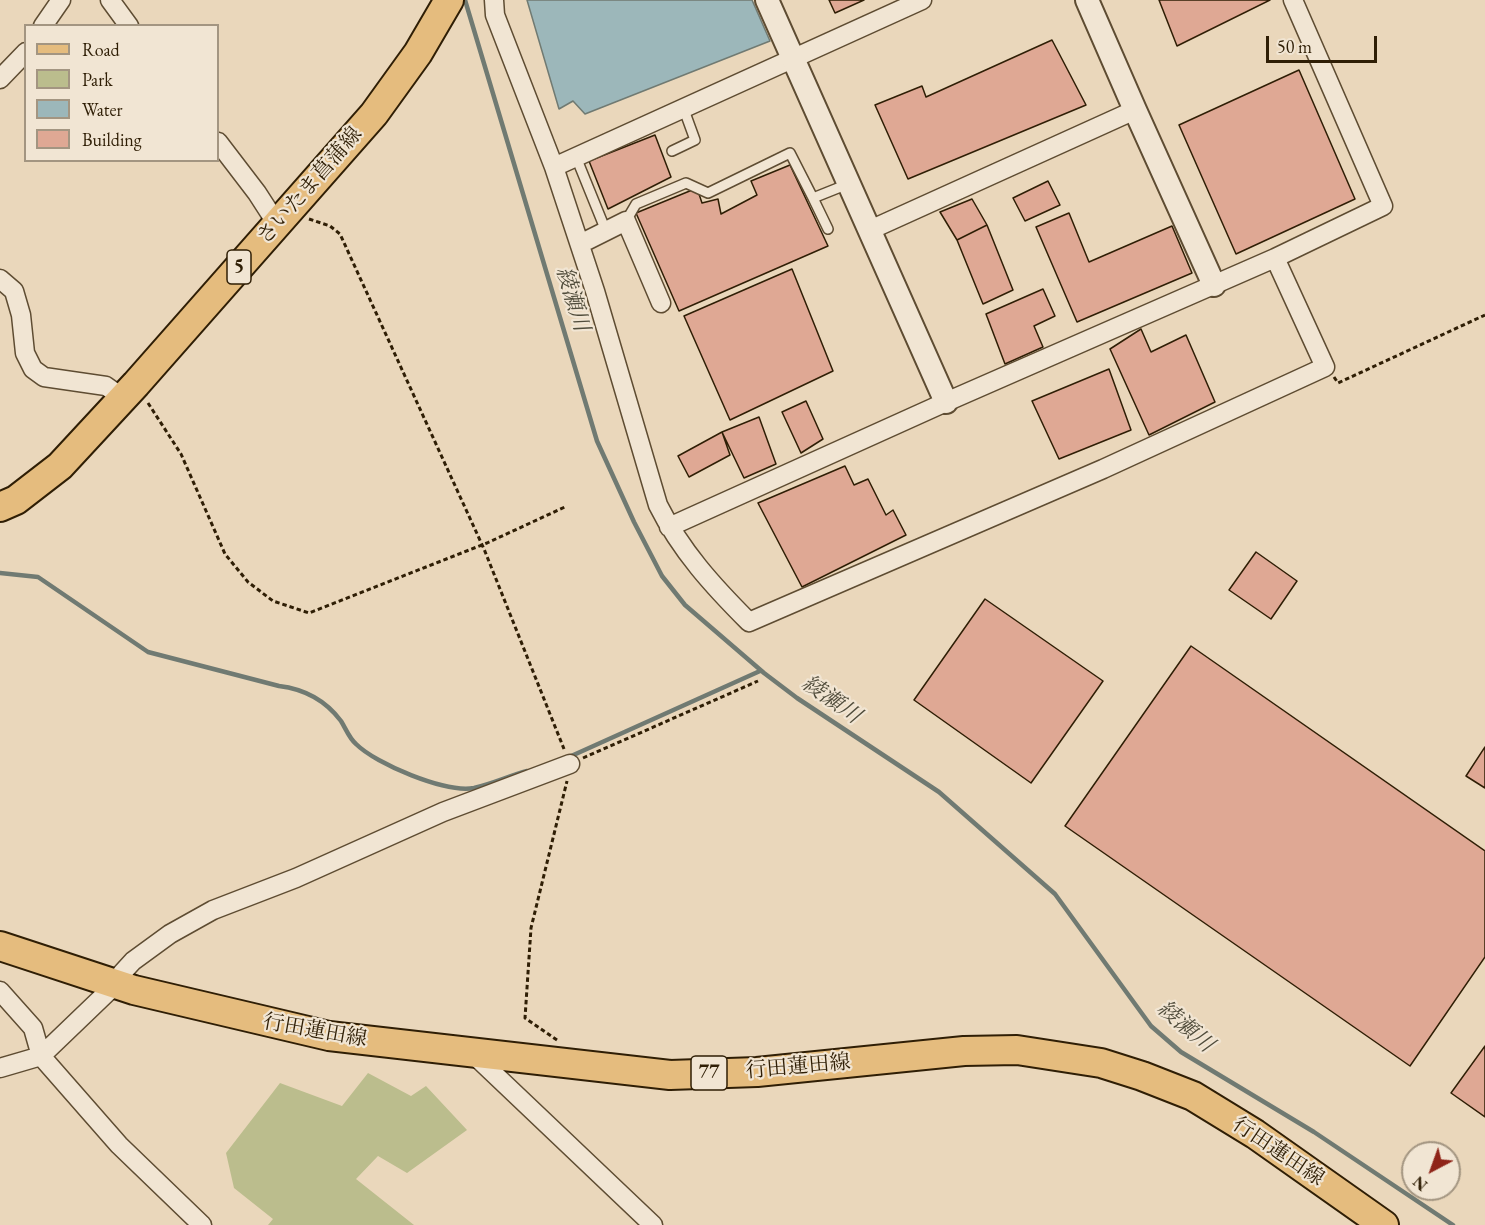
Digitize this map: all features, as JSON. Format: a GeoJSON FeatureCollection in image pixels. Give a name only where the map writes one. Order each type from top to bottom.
{"type":"FeatureCollection","features":[{"type":"Feature","properties":{"kind":"main road","name":"さいたま菖蒲線"},"geometry":{"type":"LineString","coordinates":[[0,507],[24,494],[60,466],[129,391],[374,114],[418,53],[449,0]]}},
{"type":"Feature","properties":{"kind":"main road","name":"行田蓮田線"},"geometry":{"type":"LineString","coordinates":[[0,946],[116,984],[235,1015],[329,1036],[670,1075],[757,1072],[964,1051],[1017,1050],[1101,1063],[1193,1096],[1255,1134],[1384,1225]]}},
{"type":"Feature","properties":{"kind":"street"},"geometry":{"type":"LineString","coordinates":[[44,24],[62,0]]}},
{"type":"Feature","properties":{"kind":"street"},"geometry":{"type":"LineString","coordinates":[[110,0],[128,24]]}},
{"type":"Feature","properties":{"kind":"street"},"geometry":{"type":"LineString","coordinates":[[494,0],[495,15],[554,167],[580,244],[658,505],[687,555],[714,588],[749,622],[1103,469],[1325,367],[1275,258]]}},
{"type":"Feature","properties":{"kind":"street"},"geometry":{"type":"LineString","coordinates":[[767,0],[946,402]]}},
{"type":"Feature","properties":{"kind":"street"},"geometry":{"type":"LineString","coordinates":[[554,167],[922,0]]}},
{"type":"Feature","properties":{"kind":"street"},"geometry":{"type":"LineString","coordinates":[[1087,0],[1214,285]]}},
{"type":"Feature","properties":{"kind":"street"},"geometry":{"type":"LineString","coordinates":[[669,527],[946,402],[1275,258],[1383,206],[1293,0]]}},
{"type":"Feature","properties":{"kind":"street"},"geometry":{"type":"LineString","coordinates":[[0,79],[24,54]]}},
{"type":"Feature","properties":{"kind":"street"},"geometry":{"type":"LineString","coordinates":[[870,230],[1135,110]]}},
{"type":"Feature","properties":{"kind":"street"},"geometry":{"type":"LineString","coordinates":[[219,143],[257,194],[282,218]]}},
{"type":"Feature","properties":{"kind":"street"},"geometry":{"type":"LineString","coordinates":[[580,244],[626,221],[661,303]]}},
{"type":"Feature","properties":{"kind":"street"},"geometry":{"type":"LineString","coordinates":[[0,279],[14,291],[21,315],[25,352],[33,369],[44,377],[129,391]]}},
{"type":"Feature","properties":{"kind":"street"},"geometry":{"type":"LineString","coordinates":[[0,1068],[41,1056],[116,984],[133,961],[170,934],[213,910],[296,878],[442,812],[570,764]]}},
{"type":"Feature","properties":{"kind":"street"},"geometry":{"type":"LineString","coordinates":[[0,991],[33,1028],[41,1056],[182,1218],[202,1225]]}},
{"type":"Feature","properties":{"kind":"street"},"geometry":{"type":"LineString","coordinates":[[471,1052],[653,1225]]}},
{"type":"Feature","properties":{"kind":"lane"},"geometry":{"type":"LineString","coordinates":[[672,151],[695,140],[683,107]]}},
{"type":"Feature","properties":{"kind":"lane"},"geometry":{"type":"LineString","coordinates":[[626,221],[636,204],[686,183],[708,193],[790,153],[828,230]]}},
{"type":"Feature","properties":{"kind":"lane"},"geometry":{"type":"LineString","coordinates":[[576,157],[606,231]]}},
{"type":"Feature","properties":{"kind":"lane"},"geometry":{"type":"LineString","coordinates":[[813,198],[849,183]]}},
{"type":"Feature","properties":{"kind":"path"},"geometry":{"type":"LineString","coordinates":[[282,218],[330,226],[340,234],[484,549],[570,764],[567,785],[531,927],[525,1018],[561,1042]]}},
{"type":"Feature","properties":{"kind":"path"},"geometry":{"type":"LineString","coordinates":[[1325,367],[1338,383],[1485,316]]}},
{"type":"Feature","properties":{"kind":"path"},"geometry":{"type":"LineString","coordinates":[[129,391],[181,454],[225,554],[248,582],[273,601],[309,614],[487,543],[567,506]]}},
{"type":"Feature","properties":{"kind":"path"},"geometry":{"type":"LineString","coordinates":[[570,764],[758,681]]}},
{"type":"Feature","properties":{"kind":"green space"},"geometry":{"type":"Polygon","coordinates":[[[368,1073],[411,1096],[426,1086],[467,1130],[407,1173],[378,1156],[356,1179],[414,1225],[268,1225],[273,1219],[234,1188],[226,1153],[280,1083],[342,1106],[368,1073]]]}},
{"type":"Feature","properties":{"kind":"water"},"geometry":{"type":"Polygon","coordinates":[[[527,0],[752,0],[770,41],[585,114],[573,101],[559,109],[527,0]]]}},
{"type":"Feature","properties":{"kind":"building"},"geometry":{"type":"Polygon","coordinates":[[[829,0],[864,0],[835,13],[829,0]]]}},
{"type":"Feature","properties":{"kind":"building"},"geometry":{"type":"Polygon","coordinates":[[[1159,0],[1270,0],[1177,46],[1159,0]]]}},
{"type":"Feature","properties":{"kind":"building"},"geometry":{"type":"Polygon","coordinates":[[[1052,40],[1086,105],[908,179],[875,105],[922,86],[926,97],[1052,40]]]}},
{"type":"Feature","properties":{"kind":"building"},"geometry":{"type":"Polygon","coordinates":[[[1299,70],[1355,199],[1236,254],[1179,125],[1299,70]]]}},
{"type":"Feature","properties":{"kind":"building"},"geometry":{"type":"Polygon","coordinates":[[[655,135],[671,177],[608,209],[589,161],[655,135]]]}},
{"type":"Feature","properties":{"kind":"building"},"geometry":{"type":"Polygon","coordinates":[[[790,165],[828,246],[679,311],[636,213],[697,188],[702,203],[718,199],[721,214],[757,195],[751,181],[790,165]]]}},
{"type":"Feature","properties":{"kind":"building"},"geometry":{"type":"Polygon","coordinates":[[[1048,181],[1060,205],[1025,221],[1013,198],[1048,181]]]}},
{"type":"Feature","properties":{"kind":"building"},"geometry":{"type":"Polygon","coordinates":[[[972,199],[987,225],[957,240],[940,212],[972,199]]]}},
{"type":"Feature","properties":{"kind":"building"},"geometry":{"type":"Polygon","coordinates":[[[1069,213],[1089,262],[1172,226],[1192,273],[1077,322],[1036,227],[1069,213]]]}},
{"type":"Feature","properties":{"kind":"building"},"geometry":{"type":"Polygon","coordinates":[[[987,225],[1013,290],[983,304],[957,240],[987,225]]]}},
{"type":"Feature","properties":{"kind":"building"},"geometry":{"type":"Polygon","coordinates":[[[792,269],[833,371],[730,420],[684,316],[792,269]]]}},
{"type":"Feature","properties":{"kind":"building"},"geometry":{"type":"Polygon","coordinates":[[[1043,289],[1055,316],[1034,326],[1043,347],[1005,364],[986,314],[1043,289]]]}},
{"type":"Feature","properties":{"kind":"building"},"geometry":{"type":"Polygon","coordinates":[[[1141,329],[1151,352],[1186,335],[1215,402],[1149,435],[1110,349],[1141,329]]]}},
{"type":"Feature","properties":{"kind":"building"},"geometry":{"type":"Polygon","coordinates":[[[1109,369],[1131,430],[1059,459],[1032,401],[1109,369]]]}},
{"type":"Feature","properties":{"kind":"building"},"geometry":{"type":"Polygon","coordinates":[[[806,401],[823,439],[801,453],[782,412],[806,401]]]}},
{"type":"Feature","properties":{"kind":"building"},"geometry":{"type":"Polygon","coordinates":[[[759,417],[776,464],[744,478],[722,432],[759,417]]]}},
{"type":"Feature","properties":{"kind":"building"},"geometry":{"type":"Polygon","coordinates":[[[722,432],[730,455],[689,477],[678,456],[722,432]]]}},
{"type":"Feature","properties":{"kind":"building"},"geometry":{"type":"Polygon","coordinates":[[[845,466],[854,485],[868,479],[886,515],[893,510],[906,535],[802,587],[758,503],[845,466]]]}},
{"type":"Feature","properties":{"kind":"building"},"geometry":{"type":"Polygon","coordinates":[[[1256,552],[1297,581],[1271,619],[1229,590],[1256,552]]]}},
{"type":"Feature","properties":{"kind":"building"},"geometry":{"type":"Polygon","coordinates":[[[985,599],[1103,681],[1031,783],[914,700],[985,599]]]}},
{"type":"Feature","properties":{"kind":"building"},"geometry":{"type":"Polygon","coordinates":[[[1191,646],[1485,851],[1485,957],[1410,1066],[1065,826],[1191,646]]]}},
{"type":"Feature","properties":{"kind":"building"},"geometry":{"type":"Polygon","coordinates":[[[1485,747],[1485,788],[1466,776],[1485,747]]]}},
{"type":"Feature","properties":{"kind":"building"},"geometry":{"type":"Polygon","coordinates":[[[1485,1046],[1485,1117],[1451,1093],[1485,1046]]]}},
{"type":"Feature","properties":{"kind":"waterway","name":"綾瀬川"},"geometry":{"type":"LineString","coordinates":[[465,0],[597,441],[634,522],[662,576],[685,605],[764,673],[797,698],[939,792],[1055,894],[1151,1026],[1181,1052],[1314,1132],[1453,1225]]}},
{"type":"Feature","properties":{"kind":"waterway"},"geometry":{"type":"LineString","coordinates":[[0,573],[38,577],[148,652],[306,693],[335,714],[351,739],[366,752],[394,768],[429,782],[474,788],[527,771]]}},
{"type":"Feature","properties":{"kind":"waterway"},"geometry":{"type":"LineString","coordinates":[[569,757],[760,671]]}}]}
